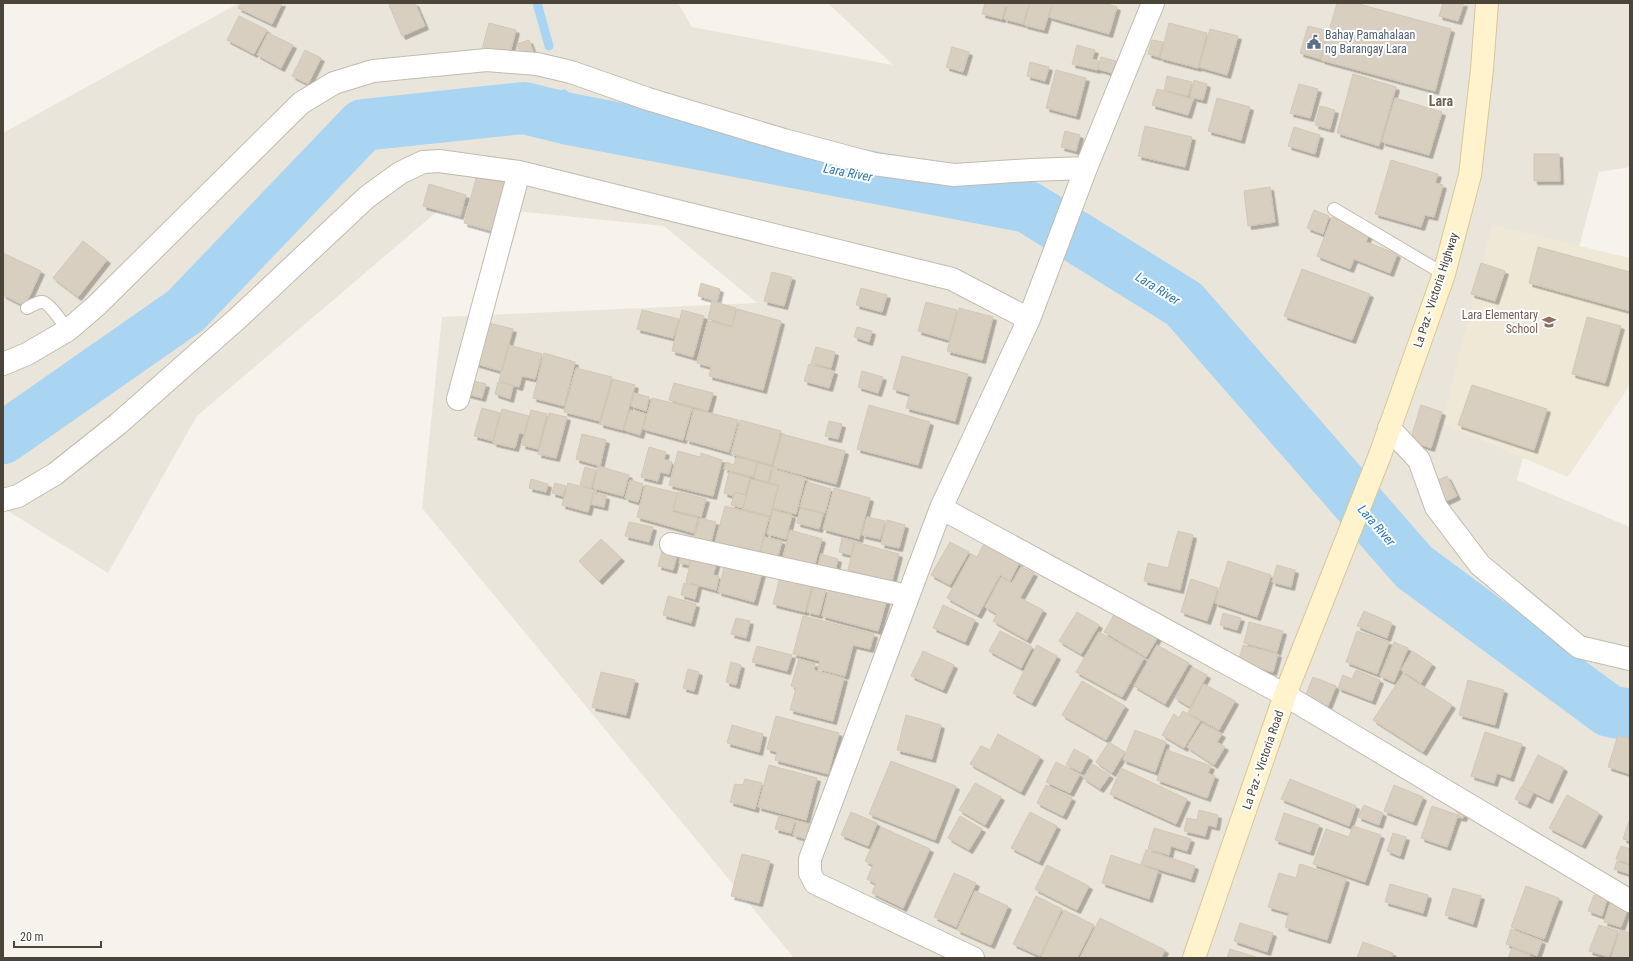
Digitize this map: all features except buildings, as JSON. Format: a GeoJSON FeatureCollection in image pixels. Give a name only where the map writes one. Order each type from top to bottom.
{"type":"FeatureCollection","features":[{"type":"Feature","properties":{"kind":"main road","name":"La Paz - Victoria Highway"},"geometry":{"type":"LineString","coordinates":[[1337,565],[1390,428],[1444,274],[1470,175],[1482,70],[1487,3]]}},
{"type":"Feature","properties":{"kind":"main road","name":"La Paz - Victoria Road"},"geometry":{"type":"LineString","coordinates":[[1194,958],[1285,695],[1337,565]]}},
{"type":"Feature","properties":{"kind":"street"},"geometry":{"type":"LineString","coordinates":[[973,958],[816,883],[810,873],[810,859],[941,508],[1029,319],[1086,168],[1153,3]]}},
{"type":"Feature","properties":{"kind":"street"},"geometry":{"type":"LineString","coordinates":[[3,364],[27,354],[68,330],[101,300],[301,103],[334,83],[373,71],[487,60],[537,64],[571,72],[648,99],[777,138],[874,164],[954,175],[1086,168]]}},
{"type":"Feature","properties":{"kind":"street"},"geometry":{"type":"LineString","coordinates":[[3,500],[18,496],[55,474],[118,424],[237,319],[367,197],[400,173],[423,162],[439,161],[519,172],[952,279],[1029,319]]}},
{"type":"Feature","properties":{"kind":"street"},"geometry":{"type":"LineString","coordinates":[[458,399],[519,172]]}},
{"type":"Feature","properties":{"kind":"street"},"geometry":{"type":"LineString","coordinates":[[1390,428],[1419,460],[1436,507],[1480,566],[1579,647],[1630,659]]}},
{"type":"Feature","properties":{"kind":"street"},"geometry":{"type":"LineString","coordinates":[[941,508],[1285,695],[1630,901]]}},
{"type":"Feature","properties":{"kind":"street"},"geometry":{"type":"LineString","coordinates":[[671,544],[908,596]]}},
{"type":"Feature","properties":{"kind":"lane"},"geometry":{"type":"LineString","coordinates":[[1334,209],[1444,274]]}},
{"type":"Feature","properties":{"kind":"lane"},"geometry":{"type":"LineString","coordinates":[[27,308],[41,302],[44,303],[51,309],[68,330]]}},
{"type":"Feature","properties":{"kind":"shaded area"},"geometry":{"type":"Polygon","coordinates":[[[239,3],[678,3],[692,27],[893,65],[828,3],[1630,3],[1630,167],[1599,172],[1517,480],[1630,527],[1630,958],[794,958],[422,508],[442,317],[757,303],[664,226],[446,204],[197,416],[108,573],[3,508],[3,133],[239,3]]]}},
{"type":"Feature","properties":{"kind":"shaded area","name":"Lara Elementary School"},"geometry":{"type":"Polygon","coordinates":[[[1492,225],[1630,258],[1630,385],[1568,477],[1442,423],[1492,225]]]}},
{"type":"Feature","properties":{"kind":"waterway"},"geometry":{"type":"LineString","coordinates":[[537,3],[549,46]]}},
{"type":"Feature","properties":{"kind":"waterway"},"geometry":{"type":"LineString","coordinates":[[564,94],[569,119]]}},
{"type":"Feature","properties":{"kind":"waterway","name":"Lara River"},"geometry":{"type":"LineString","coordinates":[[3,438],[185,311],[363,125],[524,108],[569,119],[1028,207],[1184,304],[1414,567],[1609,711],[1630,715]]}},
{"type":"Feature","properties":{"kind":"place","name":"Bahay Pamahalaan ng Barangay Lara"},"geometry":{"type":"Point","coordinates":[1314,42]}},
{"type":"Feature","properties":{"kind":"place","name":"Lara Elementary School"},"geometry":{"type":"Point","coordinates":[1549,322]}},
{"type":"Feature","properties":{"kind":"district","name":"Lara"},"geometry":{"type":"Point","coordinates":[1441,101]}}]}
